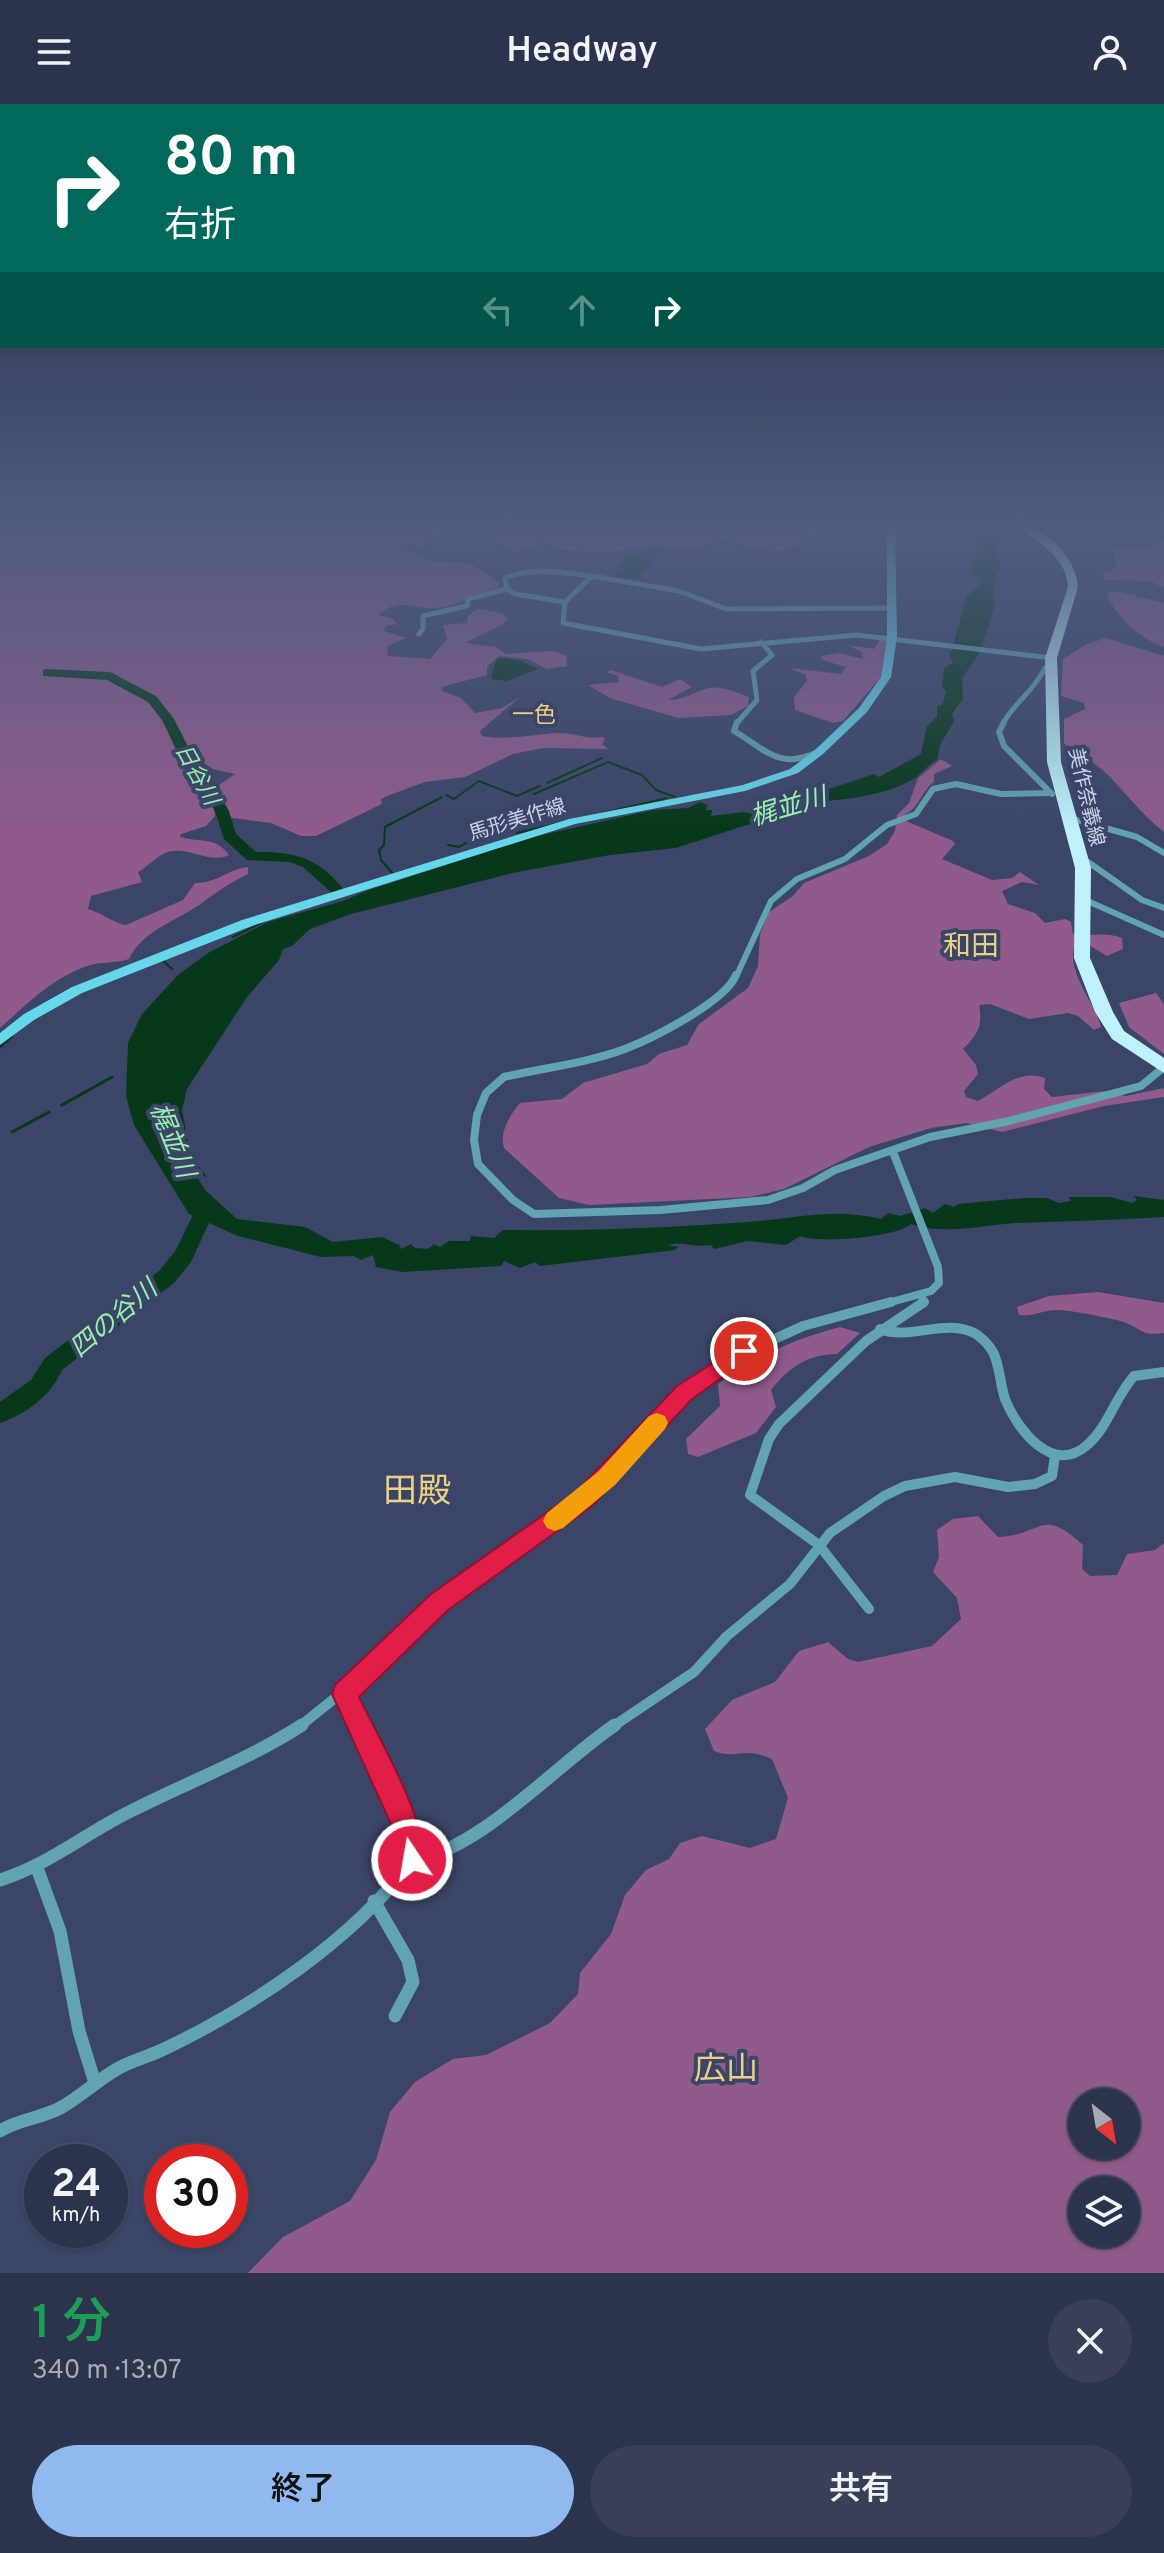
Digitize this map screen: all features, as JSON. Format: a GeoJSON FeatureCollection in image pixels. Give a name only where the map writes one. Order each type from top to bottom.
{"type":"FeatureCollection","features":[{"type":"Feature","properties":{"kind":"main road","name":"馬形美作線"},"geometry":{"type":"LineString","coordinates":[[0,1040],[29,1017],[77,990],[206,937],[573,821],[761,784],[794,771],[819,752],[878,691],[886,677],[892,628]]}},
{"type":"Feature","properties":{"kind":"main road","name":"美作奈義線"},"geometry":{"type":"LineString","coordinates":[[1062,628],[1052,663],[1054,762],[1057,796],[1070,818],[1081,856],[1084,878],[1082,958],[1104,1012],[1128,1044],[1164,1067]]}},
{"type":"Feature","properties":{"kind":"street"},"geometry":{"type":"LineString","coordinates":[[419,634],[421,628]]}},
{"type":"Feature","properties":{"kind":"street"},"geometry":{"type":"LineString","coordinates":[[589,628],[694,649],[857,635],[892,637],[987,649],[1052,663]]}},
{"type":"Feature","properties":{"kind":"street"},"geometry":{"type":"LineString","coordinates":[[761,642],[772,655],[753,671],[757,700],[736,723],[734,731],[786,761],[796,762],[819,752]]}},
{"type":"Feature","properties":{"kind":"street"},"geometry":{"type":"LineString","coordinates":[[1052,663],[1045,668],[1035,689],[1007,715],[999,732],[1004,746],[1057,796]]}},
{"type":"Feature","properties":{"kind":"street"},"geometry":{"type":"LineString","coordinates":[[1057,796],[1001,794],[956,784],[933,789],[916,814],[887,825],[835,866],[797,879],[765,908],[740,971],[722,994],[674,1025],[624,1049],[496,1081],[480,1104],[474,1134],[475,1154],[483,1172],[525,1211],[542,1214],[675,1209],[768,1200],[794,1192],[859,1161],[930,1137],[1009,1121],[1141,1086],[1164,1067]]}},
{"type":"Feature","properties":{"kind":"street"},"geometry":{"type":"LineString","coordinates":[[1070,818],[1137,837],[1164,853]]}},
{"type":"Feature","properties":{"kind":"street"},"geometry":{"type":"LineString","coordinates":[[1081,856],[1142,900],[1164,908]]}},
{"type":"Feature","properties":{"kind":"street"},"geometry":{"type":"LineString","coordinates":[[1084,878],[1106,874]]}},
{"type":"Feature","properties":{"kind":"street"},"geometry":{"type":"LineString","coordinates":[[1083,899],[1164,935]]}},
{"type":"Feature","properties":{"kind":"street"},"geometry":{"type":"LineString","coordinates":[[0,1880],[37,1868],[171,1789],[271,1745],[344,1694],[439,1602],[584,1499],[684,1393],[724,1362],[803,1326],[922,1296],[939,1283],[940,1277],[926,1237],[893,1152]]}},
{"type":"Feature","properties":{"kind":"street"},"geometry":{"type":"LineString","coordinates":[[869,1609],[819,1545],[750,1498],[769,1439],[779,1424],[880,1329],[922,1306],[922,1296]]}},
{"type":"Feature","properties":{"kind":"street"},"geometry":{"type":"LineString","coordinates":[[880,1329],[892,1333],[959,1326],[977,1335],[997,1356],[1005,1398],[1012,1411],[1035,1442],[1055,1456],[1074,1454],[1093,1438],[1134,1376],[1164,1372]]}},
{"type":"Feature","properties":{"kind":"street"},"geometry":{"type":"LineString","coordinates":[[0,2131],[16,2121],[59,2109],[133,2060],[163,2050],[276,1985],[323,1949],[412,1860],[429,1858],[479,1831],[607,1730],[694,1672],[727,1636],[790,1584],[819,1545],[843,1522],[897,1489],[955,1477],[995,1486],[1035,1484],[1052,1476],[1055,1456]]}},
{"type":"Feature","properties":{"kind":"street"},"geometry":{"type":"LineString","coordinates":[[344,1694],[410,1834],[412,1860]]}},
{"type":"Feature","properties":{"kind":"street"},"geometry":{"type":"LineString","coordinates":[[37,1868],[60,1931],[79,2031],[95,2083]]}},
{"type":"Feature","properties":{"kind":"street"},"geometry":{"type":"LineString","coordinates":[[374,1901],[408,1960],[413,1982],[395,2016]]}},
{"type":"Feature","properties":{"kind":"shaded area"},"geometry":{"type":"Polygon","coordinates":[[[0,628],[385,628],[384,631],[406,638],[387,646],[388,656],[430,659],[447,639],[444,628],[495,628],[465,643],[496,647],[505,654],[553,651],[566,656],[567,666],[547,669],[528,659],[499,656],[487,667],[487,675],[441,687],[442,691],[461,698],[475,713],[502,708],[520,697],[480,731],[482,736],[510,738],[564,733],[603,737],[602,744],[608,749],[543,748],[513,754],[465,777],[425,782],[387,796],[381,799],[382,804],[316,836],[301,836],[271,823],[232,818],[227,814],[219,785],[235,774],[213,769],[193,755],[183,755],[184,777],[213,806],[215,816],[206,826],[180,837],[213,843],[229,855],[214,858],[181,851],[165,853],[138,872],[142,882],[91,896],[88,909],[126,925],[183,900],[195,883],[210,881],[248,867],[248,874],[151,934],[129,959],[92,964],[62,978],[0,1028],[0,628]]]}},
{"type":"Feature","properties":{"kind":"shaded area"},"geometry":{"type":"Polygon","coordinates":[[[1133,628],[1164,628],[1164,647],[1156,644],[1133,628]]]}},
{"type":"Feature","properties":{"kind":"shaded area"},"geometry":{"type":"Polygon","coordinates":[[[1106,638],[1164,656],[1164,832],[1085,753],[1064,744],[1064,719],[1085,709],[1084,703],[1061,696],[1063,659],[1087,644],[1106,638]]]}},
{"type":"Feature","properties":{"kind":"shaded area"},"geometry":{"type":"Polygon","coordinates":[[[880,640],[886,640],[881,677],[843,721],[833,723],[795,710],[794,697],[807,681],[806,675],[789,668],[841,674],[846,667],[822,660],[821,656],[839,653],[863,659],[862,652],[848,645],[874,649],[880,640]]]}},
{"type":"Feature","properties":{"kind":"shaded area"},"geometry":{"type":"Polygon","coordinates":[[[611,670],[662,687],[680,679],[692,687],[668,700],[716,687],[749,697],[748,706],[731,715],[678,718],[610,698],[588,685],[619,682],[618,676],[606,672],[611,670]]]}},
{"type":"Feature","properties":{"kind":"shaded area"},"geometry":{"type":"Polygon","coordinates":[[[941,759],[952,766],[934,774],[934,782],[904,815],[906,821],[953,841],[955,844],[942,859],[992,880],[1012,878],[1020,872],[1039,885],[1022,882],[1002,891],[1008,904],[1035,913],[1045,923],[1065,919],[1071,922],[1073,934],[1122,938],[1123,949],[1107,956],[1087,944],[1074,948],[1078,979],[1101,1027],[1094,1030],[1078,1016],[1068,1013],[1029,1019],[990,1004],[979,1005],[978,1029],[963,1049],[976,1065],[978,1074],[964,1091],[966,1097],[978,1101],[1010,1081],[1036,1076],[1045,1078],[1044,1089],[1052,1097],[1105,1091],[1126,1096],[1164,1088],[1164,1097],[1104,1106],[1002,1132],[966,1123],[931,1128],[869,1147],[784,1189],[751,1197],[589,1205],[559,1198],[504,1148],[504,1130],[520,1103],[562,1099],[583,1083],[647,1064],[659,1054],[687,1045],[699,1024],[748,988],[758,966],[760,934],[769,912],[793,896],[804,883],[869,856],[887,844],[895,831],[897,815],[909,803],[918,778],[941,759]]]}},
{"type":"Feature","properties":{"kind":"shaded area"},"geometry":{"type":"Polygon","coordinates":[[[1156,993],[1164,1004],[1164,1054],[1129,1027],[1119,1003],[1156,993]]]}},
{"type":"Feature","properties":{"kind":"shaded area"},"geometry":{"type":"Polygon","coordinates":[[[1098,1292],[1164,1303],[1164,1333],[1146,1333],[1124,1322],[1071,1311],[1051,1310],[1019,1315],[1017,1307],[1049,1296],[1098,1292]]]}},
{"type":"Feature","properties":{"kind":"shaded area"},"geometry":{"type":"Polygon","coordinates":[[[840,1327],[860,1333],[837,1354],[808,1360],[784,1375],[771,1390],[776,1407],[756,1433],[698,1457],[688,1454],[686,1439],[720,1406],[718,1384],[776,1350],[840,1327]]]}},
{"type":"Feature","properties":{"kind":"shaded area"},"geometry":{"type":"Polygon","coordinates":[[[978,1516],[998,1537],[1042,1526],[1058,1527],[1083,1545],[1082,1569],[1090,1576],[1117,1575],[1127,1554],[1155,1550],[1164,1543],[1164,2273],[248,2273],[283,2237],[350,2201],[376,2160],[390,2112],[415,2082],[453,2059],[486,2055],[550,2023],[578,1994],[580,1973],[611,1934],[625,1895],[646,1870],[669,1859],[680,1843],[702,1836],[750,1848],[776,1839],[788,1798],[772,1759],[762,1755],[714,1751],[705,1729],[732,1700],[775,1682],[799,1651],[828,1642],[848,1659],[858,1662],[932,1646],[961,1619],[957,1598],[933,1572],[939,1557],[937,1530],[953,1519],[978,1516]]]}},
{"type":"Feature","properties":{"kind":"water","name":"梶並川"},"geometry":{"type":"Polygon","coordinates":[[[958,628],[988,628],[979,654],[962,678],[963,699],[952,714],[954,721],[940,745],[937,760],[901,785],[850,798],[812,802],[806,811],[743,826],[676,848],[610,855],[517,872],[351,914],[310,929],[292,946],[283,949],[279,960],[247,997],[187,1089],[182,1110],[191,1157],[207,1177],[194,1172],[205,1190],[237,1219],[305,1227],[333,1242],[382,1237],[401,1249],[411,1244],[415,1248],[428,1249],[434,1244],[440,1247],[449,1241],[470,1241],[471,1236],[494,1238],[503,1230],[686,1226],[830,1214],[881,1219],[888,1213],[900,1216],[925,1208],[933,1213],[945,1204],[954,1207],[958,1204],[1024,1198],[1047,1198],[1059,1203],[1071,1201],[1069,1197],[1111,1197],[1132,1203],[1137,1200],[1134,1196],[1164,1200],[1164,1217],[1016,1223],[962,1229],[937,1229],[911,1224],[903,1229],[857,1238],[800,1236],[786,1245],[747,1241],[714,1249],[711,1245],[672,1244],[667,1245],[678,1247],[675,1250],[540,1266],[535,1262],[520,1268],[504,1261],[501,1266],[402,1272],[376,1267],[373,1255],[361,1260],[354,1256],[321,1257],[238,1236],[189,1214],[134,1125],[126,1096],[128,1043],[142,1014],[178,975],[208,953],[268,922],[343,901],[533,837],[653,810],[688,808],[700,802],[708,805],[706,810],[712,810],[711,816],[743,812],[759,815],[776,804],[760,806],[757,803],[820,792],[874,774],[879,777],[921,754],[927,726],[937,717],[937,706],[943,704],[946,691],[942,687],[944,668],[953,663],[950,657],[958,628]]]}},
{"type":"Feature","properties":{"kind":"water"},"geometry":{"type":"Polygon","coordinates":[[[496,659],[522,661],[538,669],[507,681],[491,679],[496,659]]]}},
{"type":"Feature","properties":{"kind":"waterway","name":"日谷川"},"geometry":{"type":"LineString","coordinates":[[47,673],[110,676],[152,699],[168,719],[191,766],[204,779],[222,811],[229,836],[252,857],[290,857],[309,864],[337,890]]}},
{"type":"Feature","properties":{"kind":"waterway"},"geometry":{"type":"LineString","coordinates":[[547,783],[602,758]]}},
{"type":"Feature","properties":{"kind":"waterway"},"geometry":{"type":"LineString","coordinates":[[534,794],[608,762],[642,775],[656,790],[675,797]]}},
{"type":"Feature","properties":{"kind":"waterway"},"geometry":{"type":"LineString","coordinates":[[446,795],[454,799],[479,781],[517,796],[540,786]]}},
{"type":"Feature","properties":{"kind":"waterway"},"geometry":{"type":"LineString","coordinates":[[393,874],[381,860],[379,850],[384,845],[385,827],[442,797]]}},
{"type":"Feature","properties":{"kind":"waterway"},"geometry":{"type":"LineString","coordinates":[[517,833],[667,798]]}},
{"type":"Feature","properties":{"kind":"waterway"},"geometry":{"type":"LineString","coordinates":[[448,845],[459,847],[466,843]]}},
{"type":"Feature","properties":{"kind":"waterway"},"geometry":{"type":"LineString","coordinates":[[233,937],[265,921]]}},
{"type":"Feature","properties":{"kind":"waterway"},"geometry":{"type":"LineString","coordinates":[[161,959],[172,969]]}},
{"type":"Feature","properties":{"kind":"waterway"},"geometry":{"type":"LineString","coordinates":[[0,1047],[12,1036]]}},
{"type":"Feature","properties":{"kind":"waterway"},"geometry":{"type":"LineString","coordinates":[[62,1105],[112,1077]]}},
{"type":"Feature","properties":{"kind":"waterway"},"geometry":{"type":"LineString","coordinates":[[12,1132],[49,1112]]}},
{"type":"Feature","properties":{"kind":"waterway","name":"四の谷川"},"geometry":{"type":"LineString","coordinates":[[0,1413],[31,1393],[46,1379],[53,1365],[136,1304],[166,1277],[184,1256],[206,1207]]}},
{"type":"Feature","properties":{"kind":"slow traffic"},"geometry":{"type":"LineString","coordinates":[[555,1521],[607,1478],[657,1423]]}},
{"type":"Feature","properties":{"kind":"district","name":"一色"},"geometry":{"type":"Point","coordinates":[534,714]}},
{"type":"Feature","properties":{"kind":"district","name":"和田"},"geometry":{"type":"Point","coordinates":[971,945]}},
{"type":"Feature","properties":{"kind":"district","name":"田殿"},"geometry":{"type":"Point","coordinates":[417,1490]}},
{"type":"Feature","properties":{"kind":"district","name":"広山"},"geometry":{"type":"Point","coordinates":[726,2068]}},
{"type":"Feature","properties":{"kind":"route"},"geometry":{"type":"LineString","coordinates":[[412,1860],[414,1847],[410,1834],[375,1753],[344,1694],[439,1602],[584,1499],[684,1393],[724,1362],[744,1351]]}}]}
